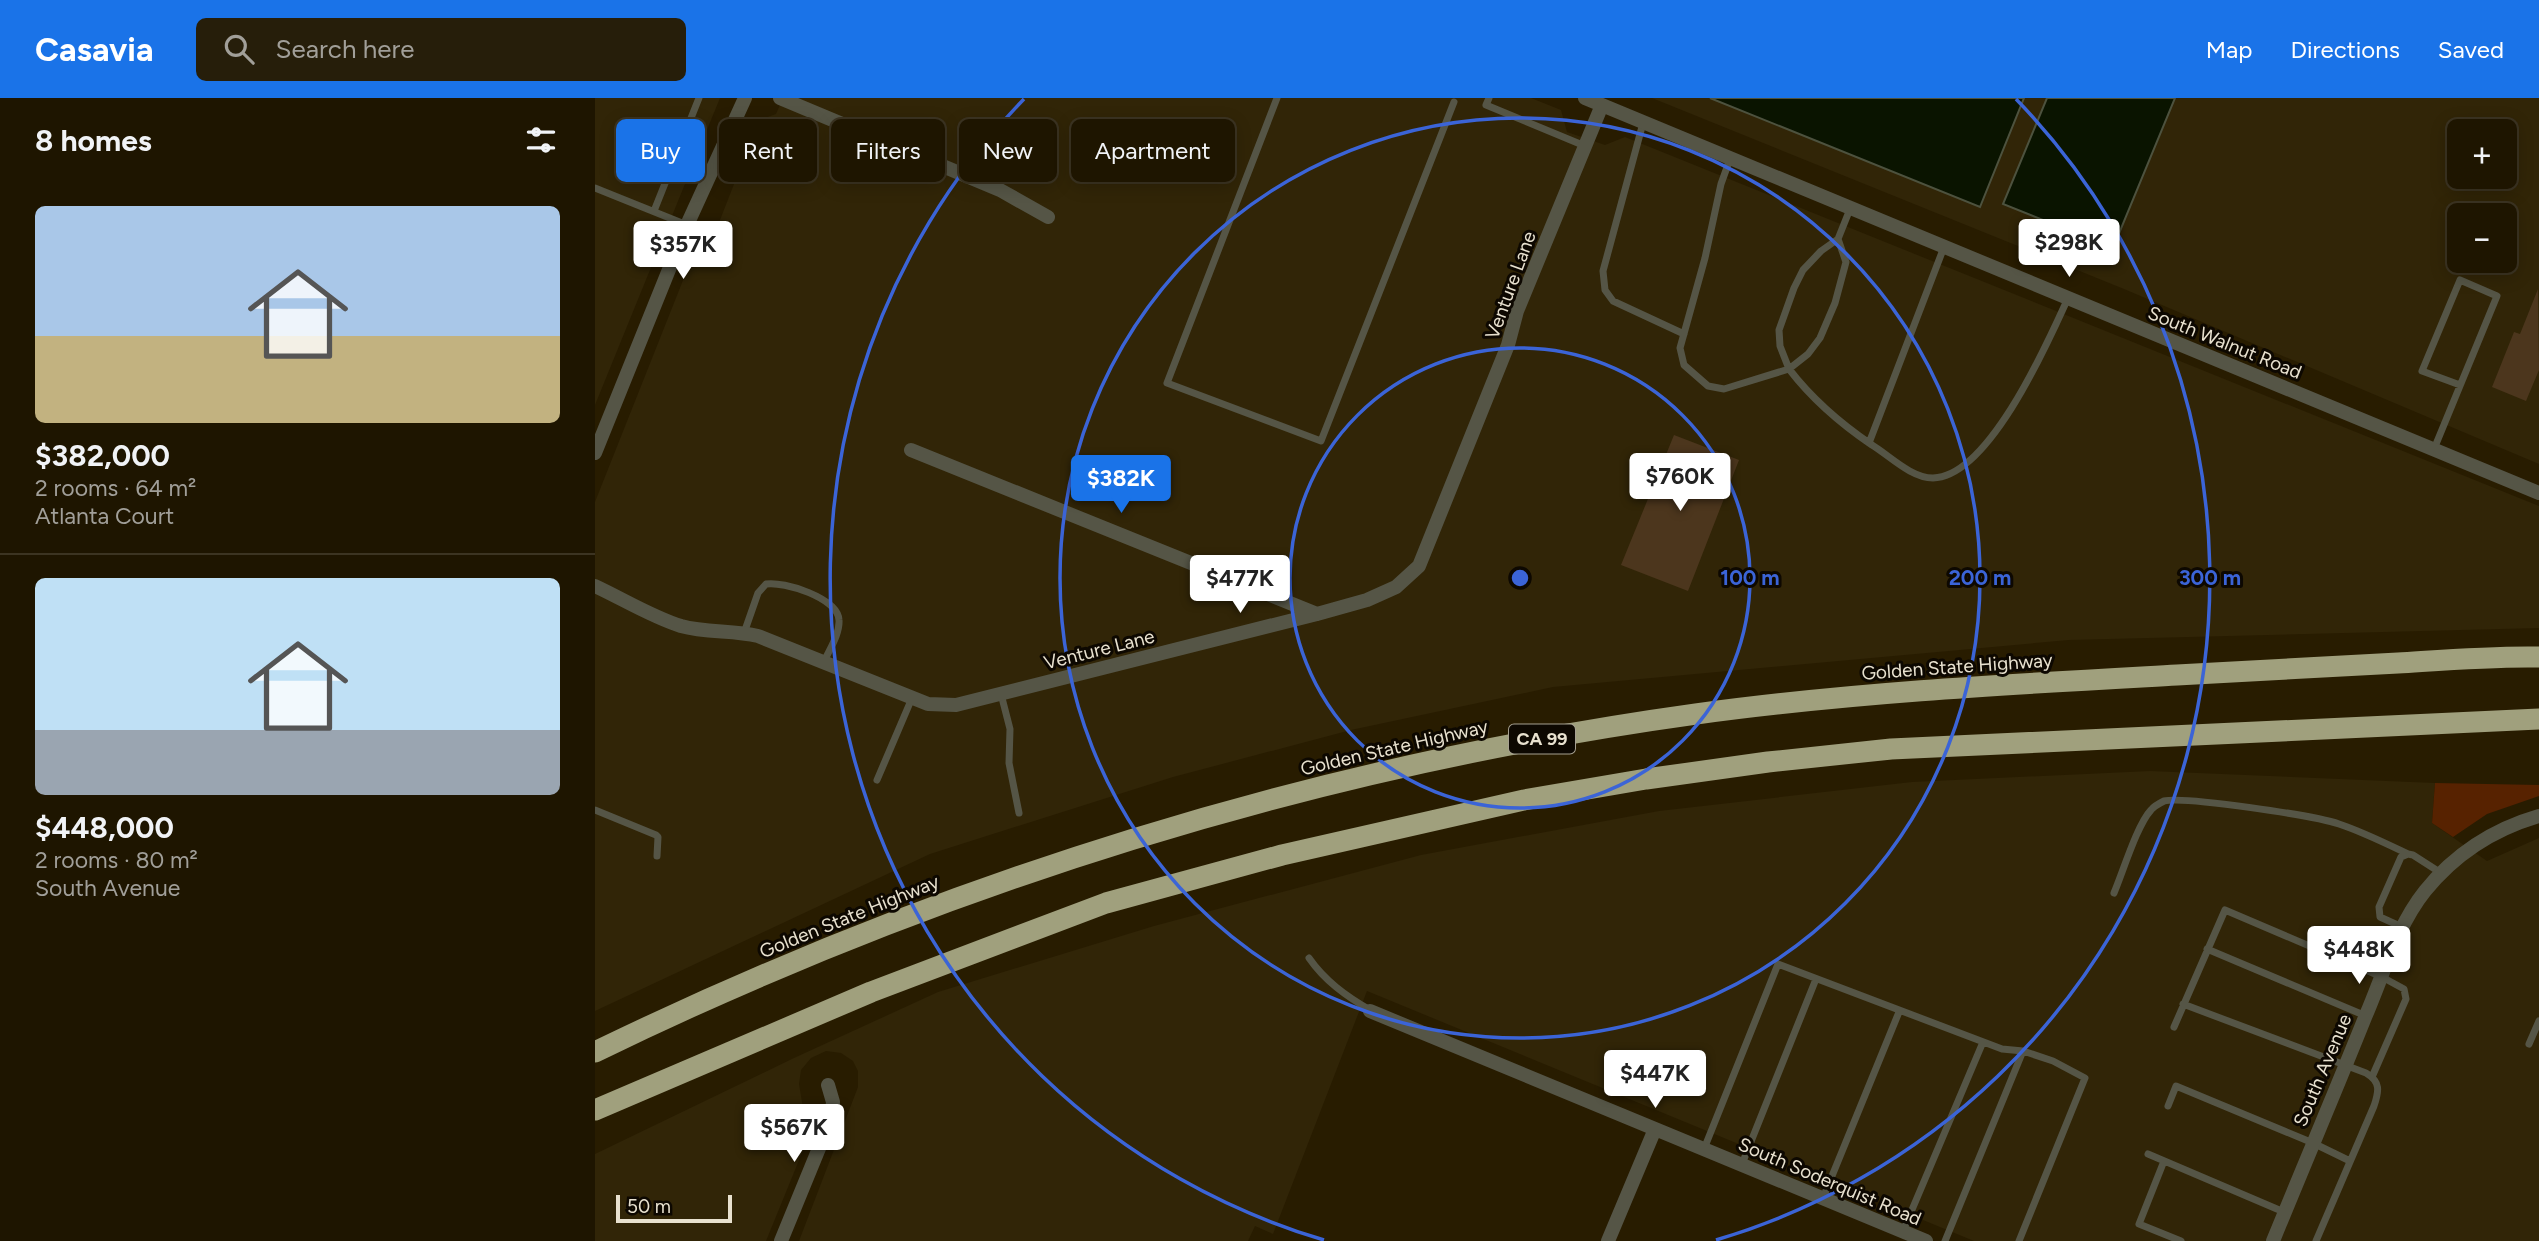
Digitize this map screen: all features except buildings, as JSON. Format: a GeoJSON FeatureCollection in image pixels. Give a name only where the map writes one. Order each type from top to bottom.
{"type":"FeatureCollection","features":[{"type":"Feature","properties":{"kind":"highway","name":"Golden State Highway"},"geometry":{"type":"LineString","coordinates":[[595,1052],[782,966],[971,892],[1115,844],[1261,802],[1445,758],[1595,729],[1821,698],[1947,687],[2539,657]]}},
{"type":"Feature","properties":{"kind":"highway"},"geometry":{"type":"LineString","coordinates":[[595,1110],[871,992],[1106,903],[1282,855],[1524,800],[1659,777],[1892,749],[2539,719]]}},
{"type":"Feature","properties":{"kind":"street"},"geometry":{"type":"LineString","coordinates":[[595,453],[687,225],[745,98]]}},
{"type":"Feature","properties":{"kind":"street"},"geometry":{"type":"LineString","coordinates":[[780,98],[1000,190],[1048,217]]}},
{"type":"Feature","properties":{"kind":"street","name":"South Walnut Road"},"geometry":{"type":"LineString","coordinates":[[1585,98],[2539,493]]}},
{"type":"Feature","properties":{"kind":"street","name":"Venture Lane"},"geometry":{"type":"LineString","coordinates":[[595,586],[680,626],[758,636],[928,704],[956,705],[1317,614],[1367,600],[1396,587],[1419,566],[1508,345],[1517,312],[1602,105]]}},
{"type":"Feature","properties":{"kind":"street"},"geometry":{"type":"LineString","coordinates":[[911,450],[1317,614]]}},
{"type":"Feature","properties":{"kind":"street","name":"South Avenue"},"geometry":{"type":"LineString","coordinates":[[2273,1241],[2403,928],[2420,898],[2465,852],[2512,825],[2539,816]]}},
{"type":"Feature","properties":{"kind":"street","name":"South Soderquist Road"},"geometry":{"type":"LineString","coordinates":[[1370,1011],[1926,1241]]}},
{"type":"Feature","properties":{"kind":"street"},"geometry":{"type":"LineString","coordinates":[[781,1241],[831,1119],[833,1102],[828,1085]]}},
{"type":"Feature","properties":{"kind":"street"},"geometry":{"type":"LineString","coordinates":[[1608,1241],[1654,1129]]}},
{"type":"Feature","properties":{"kind":"lane"},"geometry":{"type":"LineString","coordinates":[[654,211],[699,98]]}},
{"type":"Feature","properties":{"kind":"lane"},"geometry":{"type":"LineString","coordinates":[[1277,98],[1167,383],[1321,441],[1454,100],[1443,98]]}},
{"type":"Feature","properties":{"kind":"lane"},"geometry":{"type":"LineString","coordinates":[[1489,98],[1486,105],[1585,146]]}},
{"type":"Feature","properties":{"kind":"lane"},"geometry":{"type":"LineString","coordinates":[[1643,122],[1603,271],[1605,290],[1613,301],[1684,334]]}},
{"type":"Feature","properties":{"kind":"lane"},"geometry":{"type":"LineString","coordinates":[[1730,158],[1680,348],[1684,365],[1708,386],[1724,389],[1789,369],[1808,354],[1820,338],[1835,303],[1846,262],[1838,239]]}},
{"type":"Feature","properties":{"kind":"lane"},"geometry":{"type":"LineString","coordinates":[[595,188],[687,225]]}},
{"type":"Feature","properties":{"kind":"lane"},"geometry":{"type":"LineString","coordinates":[[1851,208],[1838,239],[1821,251],[1803,270],[1779,330],[1780,346],[1789,369],[1801,384],[1839,420],[1915,474],[1934,478],[1954,470],[1977,454],[2030,380],[2068,298]]}},
{"type":"Feature","properties":{"kind":"lane"},"geometry":{"type":"LineString","coordinates":[[1869,443],[1944,247]]}},
{"type":"Feature","properties":{"kind":"lane"},"geometry":{"type":"LineString","coordinates":[[2434,449],[2497,296],[2460,280],[2423,371],[2460,385]]}},
{"type":"Feature","properties":{"kind":"lane"},"geometry":{"type":"LineString","coordinates":[[744,633],[758,593],[766,584],[777,582],[833,606],[840,618],[824,662]]}},
{"type":"Feature","properties":{"kind":"lane"},"geometry":{"type":"LineString","coordinates":[[1001,694],[1010,729],[1009,763],[1019,813]]}},
{"type":"Feature","properties":{"kind":"lane"},"geometry":{"type":"LineString","coordinates":[[877,780],[912,698]]}},
{"type":"Feature","properties":{"kind":"lane"},"geometry":{"type":"LineString","coordinates":[[2114,893],[2143,821],[2151,810],[2163,802],[2173,800],[2328,821],[2366,834],[2417,857],[2442,873]]}},
{"type":"Feature","properties":{"kind":"lane"},"geometry":{"type":"LineString","coordinates":[[595,810],[656,835],[657,856]]}},
{"type":"Feature","properties":{"kind":"lane"},"geometry":{"type":"LineString","coordinates":[[2403,928],[2378,914],[2399,861],[2407,854]]}},
{"type":"Feature","properties":{"kind":"lane"},"geometry":{"type":"LineString","coordinates":[[2174,1027],[2225,909],[2404,989],[2406,999],[2372,1077]]}},
{"type":"Feature","properties":{"kind":"lane"},"geometry":{"type":"LineString","coordinates":[[2207,949],[2366,1016]]}},
{"type":"Feature","properties":{"kind":"lane"},"geometry":{"type":"LineString","coordinates":[[1309,958],[1319,972],[1338,989],[1370,1011]]}},
{"type":"Feature","properties":{"kind":"lane"},"geometry":{"type":"LineString","coordinates":[[1704,1149],[1778,964],[2002,1049],[2053,1060],[2085,1078],[2019,1241]]}},
{"type":"Feature","properties":{"kind":"lane"},"geometry":{"type":"LineString","coordinates":[[1742,1165],[1816,979]]}},
{"type":"Feature","properties":{"kind":"lane"},"geometry":{"type":"LineString","coordinates":[[2183,1004],[2372,1077],[2379,1087],[2316,1241]]}},
{"type":"Feature","properties":{"kind":"lane"},"geometry":{"type":"LineString","coordinates":[[1822,1198],[1899,1012]]}},
{"type":"Feature","properties":{"kind":"lane"},"geometry":{"type":"LineString","coordinates":[[2529,1044],[2539,1021]]}},
{"type":"Feature","properties":{"kind":"lane"},"geometry":{"type":"LineString","coordinates":[[1903,1232],[1983,1042]]}},
{"type":"Feature","properties":{"kind":"lane"},"geometry":{"type":"LineString","coordinates":[[1945,1241],[2023,1052]]}},
{"type":"Feature","properties":{"kind":"lane"},"geometry":{"type":"LineString","coordinates":[[2168,1106],[2176,1086],[2350,1161]]}},
{"type":"Feature","properties":{"kind":"lane"},"geometry":{"type":"LineString","coordinates":[[2148,1154],[2285,1213]]}},
{"type":"Feature","properties":{"kind":"lane"},"geometry":{"type":"LineString","coordinates":[[2164,1161],[2139,1224],[2181,1241]]}},
{"type":"Feature","properties":{"kind":"shaded area"},"geometry":{"type":"Polygon","coordinates":[[[595,98],[720,98],[705,135],[705,119],[616,119],[616,182],[686,182],[595,405],[595,98]]]}},
{"type":"Feature","properties":{"kind":"shaded area"},"geometry":{"type":"Polygon","coordinates":[[[783,98],[1531,98],[1561,110],[1567,132],[1605,145],[1625,137],[2539,506],[2539,628],[2069,640],[1553,687],[1351,730],[1173,777],[930,854],[595,1011],[595,502],[699,240],[711,243],[735,182],[817,182],[817,119],[762,119],[776,114],[783,98]]]}},
{"type":"Feature","properties":{"kind":"shaded area"},"geometry":{"type":"Polygon","coordinates":[[[1652,98],[2539,98],[2539,464],[2124,289],[1652,98]]]}},
{"type":"Feature","properties":{"kind":"shaded area"},"geometry":{"type":"Polygon","coordinates":[[[1710,98],[2024,98],[1980,207],[1710,98]]]}},
{"type":"Feature","properties":{"kind":"shaded area"},"geometry":{"type":"Polygon","coordinates":[[[2047,98],[2175,98],[2113,248],[2003,204],[2047,98]]]}},
{"type":"Feature","properties":{"kind":"shaded area"},"geometry":{"type":"Polygon","coordinates":[[[2150,771],[2435,783],[2432,823],[2487,861],[2539,838],[2539,1241],[1974,1241],[1367,991],[1273,1234],[1255,1226],[1248,1241],[799,1241],[858,1087],[858,1071],[853,1061],[841,1053],[826,1051],[811,1058],[801,1070],[799,1084],[806,1143],[766,1241],[595,1241],[595,1154],[938,992],[1154,926],[1421,855],[1659,811],[1912,782],[2150,771]]]}},
{"type":"Feature","properties":{"kind":"shaded area"},"geometry":{"type":"Polygon","coordinates":[[[2435,783],[2539,785],[2539,796],[2487,814],[2453,837],[2432,823],[2435,783]]]}}]}
